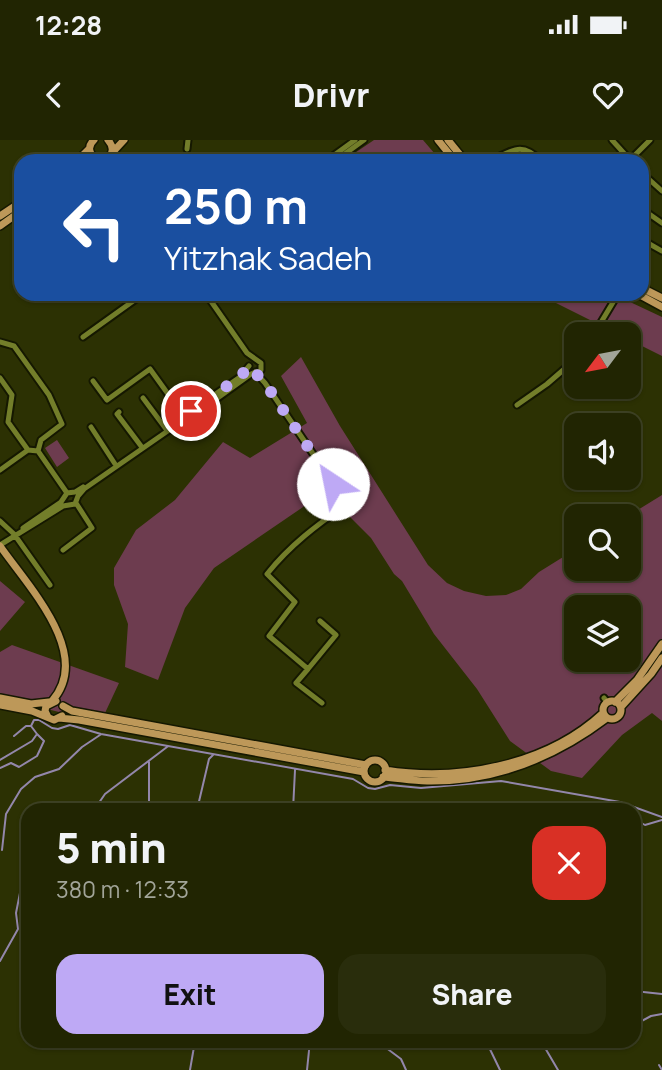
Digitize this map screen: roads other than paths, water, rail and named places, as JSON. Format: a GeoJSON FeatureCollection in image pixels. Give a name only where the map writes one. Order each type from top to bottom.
{"type":"FeatureCollection","features":[{"type":"Feature","properties":{"kind":"main road"},"geometry":{"type":"LineString","coordinates":[[438,140],[449,154]]}},
{"type":"Feature","properties":{"kind":"main road"},"geometry":{"type":"LineString","coordinates":[[447,140],[459,154]]}},
{"type":"Feature","properties":{"kind":"main road"},"geometry":{"type":"LineString","coordinates":[[0,546],[60,633],[65,659],[61,686],[63,714],[59,718]]}},
{"type":"Feature","properties":{"kind":"main road"},"geometry":{"type":"LineString","coordinates":[[612,702],[637,680],[662,645]]}},
{"type":"Feature","properties":{"kind":"main road"},"geometry":{"type":"LineString","coordinates":[[605,716],[603,707],[650,674],[662,658]]}},
{"type":"Feature","properties":{"kind":"main road"},"geometry":{"type":"LineString","coordinates":[[48,717],[46,708],[61,686]]}},
{"type":"Feature","properties":{"kind":"main road"},"geometry":{"type":"LineString","coordinates":[[0,698],[31,704],[51,702],[77,712],[365,769]]}},
{"type":"Feature","properties":{"kind":"main road"},"geometry":{"type":"LineString","coordinates":[[605,716],[613,720],[619,717],[612,702]]}},
{"type":"Feature","properties":{"kind":"main road"},"geometry":{"type":"LineString","coordinates":[[0,705],[32,711],[54,720],[79,720],[365,769]]}},
{"type":"Feature","properties":{"kind":"main road"},"geometry":{"type":"LineString","coordinates":[[384,773],[448,780],[504,771],[567,747],[605,716]]}},
{"type":"Feature","properties":{"kind":"main road"},"geometry":{"type":"LineString","coordinates":[[377,760],[383,764],[384,773],[377,781],[370,781],[365,769],[370,761],[377,760]]}},
{"type":"Feature","properties":{"kind":"street"},"geometry":{"type":"LineString","coordinates":[[187,149],[188,140]]}},
{"type":"Feature","properties":{"kind":"street"},"geometry":{"type":"LineString","coordinates":[[336,154],[355,140]]}},
{"type":"Feature","properties":{"kind":"street"},"geometry":{"type":"LineString","coordinates":[[345,154],[364,140]]}},
{"type":"Feature","properties":{"kind":"street"},"geometry":{"type":"LineString","coordinates":[[612,140],[625,154]]}},
{"type":"Feature","properties":{"kind":"street"},"geometry":{"type":"LineString","coordinates":[[636,154],[650,140]]}},
{"type":"Feature","properties":{"kind":"street"},"geometry":{"type":"LineString","coordinates":[[507,154],[522,148],[530,154]]}},
{"type":"Feature","properties":{"kind":"street"},"geometry":{"type":"LineString","coordinates":[[83,337],[133,301]]}},
{"type":"Feature","properties":{"kind":"street"},"geometry":{"type":"LineString","coordinates":[[208,301],[248,365],[265,383],[347,504],[311,528],[283,554],[267,574],[295,602],[269,636],[307,669]]}},
{"type":"Feature","properties":{"kind":"street"},"geometry":{"type":"LineString","coordinates":[[93,381],[107,400],[150,369],[181,412],[191,415],[257,372],[262,365],[247,353],[209,301]]}},
{"type":"Feature","properties":{"kind":"street"},"geometry":{"type":"LineString","coordinates":[[601,322],[613,301]]}},
{"type":"Feature","properties":{"kind":"street"},"geometry":{"type":"LineString","coordinates":[[0,342],[14,346],[49,395],[62,421],[62,426],[41,440],[38,451]]}},
{"type":"Feature","properties":{"kind":"street"},"geometry":{"type":"LineString","coordinates":[[0,546],[166,429],[179,422],[190,425],[191,415],[240,377],[253,358]]}},
{"type":"Feature","properties":{"kind":"street"},"geometry":{"type":"LineString","coordinates":[[517,405],[564,369]]}},
{"type":"Feature","properties":{"kind":"street"},"geometry":{"type":"LineString","coordinates":[[0,378],[12,395],[8,422],[28,450]]}},
{"type":"Feature","properties":{"kind":"street"},"geometry":{"type":"LineString","coordinates":[[144,398],[166,429]]}},
{"type":"Feature","properties":{"kind":"street"},"geometry":{"type":"LineString","coordinates":[[119,412],[117,414],[141,446]]}},
{"type":"Feature","properties":{"kind":"street"},"geometry":{"type":"LineString","coordinates":[[15,535],[68,505],[71,497],[172,428],[179,422],[181,412]]}},
{"type":"Feature","properties":{"kind":"street"},"geometry":{"type":"LineString","coordinates":[[0,428],[8,422]]}},
{"type":"Feature","properties":{"kind":"street"},"geometry":{"type":"LineString","coordinates":[[91,427],[116,464]]}},
{"type":"Feature","properties":{"kind":"street"},"geometry":{"type":"LineString","coordinates":[[2,468],[28,450],[38,451],[92,528],[63,550]]}},
{"type":"Feature","properties":{"kind":"street"},"geometry":{"type":"LineString","coordinates":[[0,521],[15,535],[50,585]]}},
{"type":"Feature","properties":{"kind":"street"},"geometry":{"type":"LineString","coordinates":[[320,621],[335,635],[296,683],[322,703]]}},
{"type":"Feature","properties":{"kind":"waterway"},"geometry":{"type":"LineString","coordinates":[[0,760],[32,741],[37,734],[31,726],[34,720],[39,720],[52,728],[70,725],[101,734],[353,779],[375,789],[390,785],[421,788],[501,781],[623,803]]}},
{"type":"Feature","properties":{"kind":"waterway"},"geometry":{"type":"LineString","coordinates":[[14,736],[26,726],[30,726]]}},
{"type":"Feature","properties":{"kind":"waterway"},"geometry":{"type":"LineString","coordinates":[[0,768],[11,763],[19,767],[37,756],[44,741],[37,734]]}},
{"type":"Feature","properties":{"kind":"waterway"},"geometry":{"type":"LineString","coordinates":[[2,850],[6,814],[21,789],[35,777],[59,769],[82,747],[100,735]]}},
{"type":"Feature","properties":{"kind":"waterway"},"geometry":{"type":"LineString","coordinates":[[99,803],[105,794],[167,747]]}},
{"type":"Feature","properties":{"kind":"waterway"},"geometry":{"type":"LineString","coordinates":[[199,803],[209,759],[213,755]]}},
{"type":"Feature","properties":{"kind":"waterway"},"geometry":{"type":"LineString","coordinates":[[149,762],[149,803]]}},
{"type":"Feature","properties":{"kind":"waterway"},"geometry":{"type":"LineString","coordinates":[[293,803],[295,770]]}},
{"type":"Feature","properties":{"kind":"waterway"},"geometry":{"type":"LineString","coordinates":[[641,810],[662,817]]}},
{"type":"Feature","properties":{"kind":"waterway"},"geometry":{"type":"LineString","coordinates":[[641,823],[645,825],[662,820]]}},
{"type":"Feature","properties":{"kind":"waterway"},"geometry":{"type":"LineString","coordinates":[[0,961],[18,929],[16,913],[21,888]]}},
{"type":"Feature","properties":{"kind":"waterway"},"geometry":{"type":"LineString","coordinates":[[641,992],[662,994]]}},
{"type":"Feature","properties":{"kind":"waterway"},"geometry":{"type":"LineString","coordinates":[[641,1021],[662,1014]]}},
{"type":"Feature","properties":{"kind":"waterway"},"geometry":{"type":"LineString","coordinates":[[190,1070],[194,1048]]}},
{"type":"Feature","properties":{"kind":"waterway"},"geometry":{"type":"LineString","coordinates":[[307,1070],[309,1048]]}},
{"type":"Feature","properties":{"kind":"waterway"},"geometry":{"type":"LineString","coordinates":[[386,1048],[401,1059],[406,1070]]}},
{"type":"Feature","properties":{"kind":"waterway"},"geometry":{"type":"LineString","coordinates":[[489,1048],[500,1070]]}},
{"type":"Feature","properties":{"kind":"waterway"},"geometry":{"type":"LineString","coordinates":[[545,1048],[558,1070]]}},
{"type":"Feature","properties":{"kind":"waterway"},"geometry":{"type":"LineString","coordinates":[[659,1065],[662,1070]]}}]}
